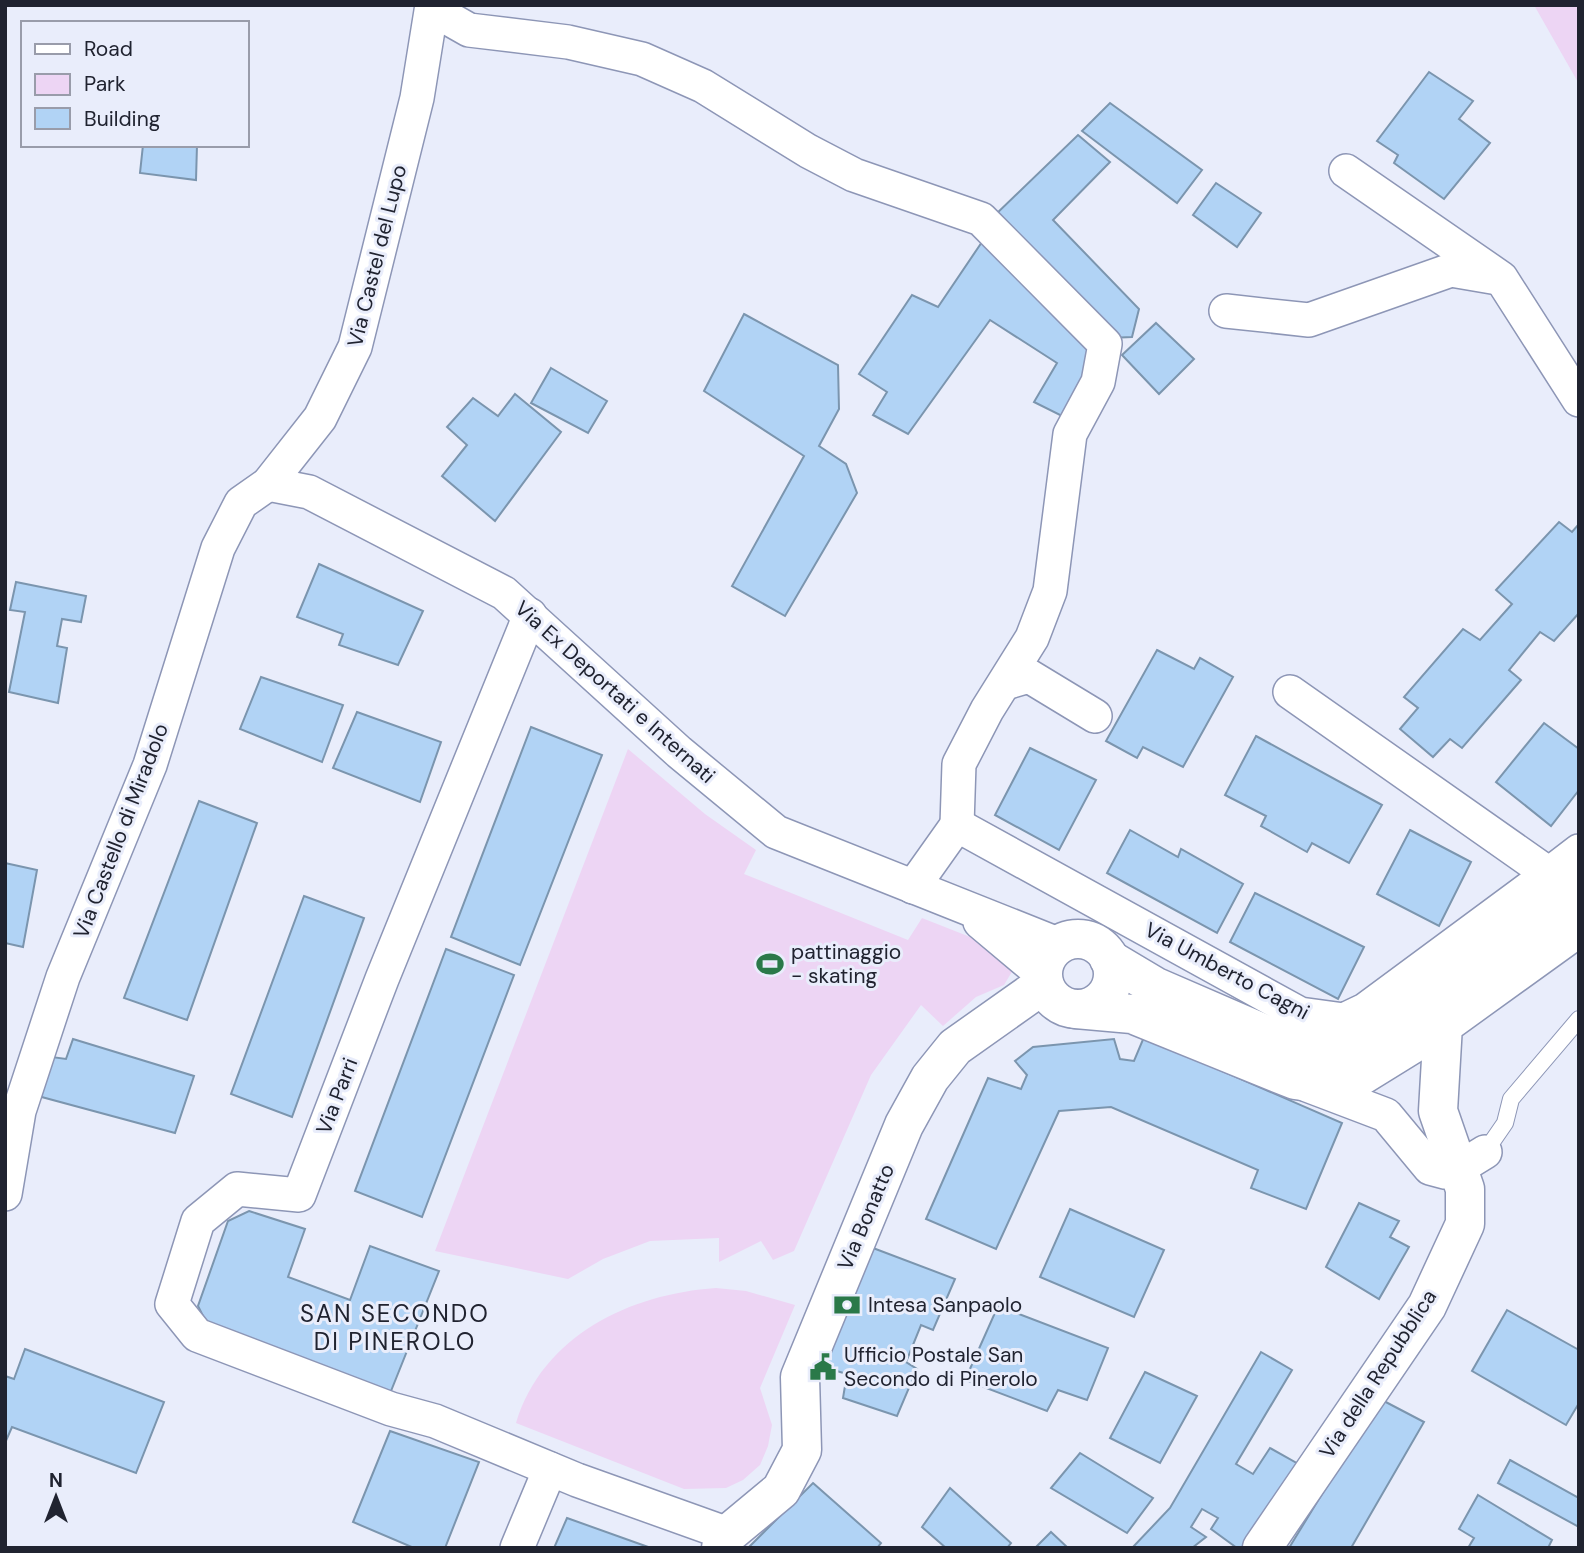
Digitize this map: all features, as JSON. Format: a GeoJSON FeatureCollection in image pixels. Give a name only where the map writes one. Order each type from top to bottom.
{"type":"FeatureCollection","features":[{"type":"Feature","properties":{"kind":"street","name":"Via Castel del Lupo"},"geometry":{"type":"LineString","coordinates":[[268,484],[320,418],[355,347],[417,98],[432,7]]}},
{"type":"Feature","properties":{"kind":"street"},"geometry":{"type":"LineString","coordinates":[[432,7],[469,30],[568,41],[642,59],[726,99],[808,151],[854,175],[981,219],[1105,344],[1098,382],[1070,434],[1050,591],[1032,638],[987,710],[959,764],[957,825],[913,887]]}},
{"type":"Feature","properties":{"kind":"street"},"geometry":{"type":"LineString","coordinates":[[1346,171],[1501,278],[1579,400]]}},
{"type":"Feature","properties":{"kind":"street"},"geometry":{"type":"LineString","coordinates":[[1226,311],[1309,320],[1451,270],[1501,278]]}},
{"type":"Feature","properties":{"kind":"street","name":"Via Ex Deportati e Internati"},"geometry":{"type":"LineString","coordinates":[[268,484],[309,492],[503,593],[679,752],[776,832],[960,905],[1057,983]]}},
{"type":"Feature","properties":{"kind":"street","name":"Via Castello di Miradolo"},"geometry":{"type":"LineString","coordinates":[[5,1194],[9,1150],[19,1111],[63,977],[150,765],[218,548],[242,503],[268,484]]}},
{"type":"Feature","properties":{"kind":"street","name":"Via Parri"},"geometry":{"type":"LineString","coordinates":[[360,1397],[198,1335],[172,1304],[198,1221],[237,1189],[299,1195],[382,979],[530,615]]}},
{"type":"Feature","properties":{"kind":"street"},"geometry":{"type":"LineString","coordinates":[[1006,683],[1029,676],[1095,716]]}},
{"type":"Feature","properties":{"kind":"street"},"geometry":{"type":"LineString","coordinates":[[1290,692],[1564,881]]}},
{"type":"Feature","properties":{"kind":"street","name":"Via Umberto Cagni"},"geometry":{"type":"LineString","coordinates":[[957,825],[1300,1014],[1323,1019],[1344,1020],[1365,1010],[1564,881]]}},
{"type":"Feature","properties":{"kind":"street","name":"Via Umberto Cagni"},"geometry":{"type":"LineString","coordinates":[[1057,983],[1082,940],[1103,950],[1109,959],[1156,987],[1297,1048],[1320,1051],[1346,1048],[1371,1038],[1564,881],[1579,851]]}},
{"type":"Feature","properties":{"kind":"street"},"geometry":{"type":"LineString","coordinates":[[1295,1080],[1331,1085],[1354,1080],[1443,1025],[1579,927]]}},
{"type":"Feature","properties":{"kind":"street","name":"Via Bonatto"},"geometry":{"type":"LineString","coordinates":[[360,1397],[435,1421],[724,1541],[781,1490],[802,1450],[800,1377],[904,1125],[930,1078],[955,1047],[1057,983],[1099,1002],[1112,983],[1109,959]]}},
{"type":"Feature","properties":{"kind":"street"},"geometry":{"type":"LineString","coordinates":[[1057,983],[1387,1115],[1430,1168],[1445,1172],[1470,1170]]}},
{"type":"Feature","properties":{"kind":"street","name":"Via della Repubblica"},"geometry":{"type":"LineString","coordinates":[[1262,1548],[1427,1306],[1465,1224],[1470,1170],[1438,1111],[1443,1025]]}},
{"type":"Feature","properties":{"kind":"street"},"geometry":{"type":"LineString","coordinates":[[517,1548],[550,1469]]}},
{"type":"Feature","properties":{"kind":"lane"},"geometry":{"type":"LineString","coordinates":[[1470,1170],[1505,1122],[1511,1098],[1579,1018]]}},
{"type":"Feature","properties":{"kind":"green space"},"geometry":{"type":"Polygon","coordinates":[[[1534,5],[1579,5],[1579,84],[1534,5]]]}},
{"type":"Feature","properties":{"kind":"green space"},"geometry":{"type":"Polygon","coordinates":[[[628,749],[705,814],[756,850],[744,874],[908,940],[922,918],[993,946],[1013,970],[1004,985],[976,997],[943,1026],[921,1005],[871,1075],[794,1251],[773,1260],[761,1241],[719,1262],[719,1238],[650,1241],[603,1259],[568,1279],[435,1251],[628,749]]]}},
{"type":"Feature","properties":{"kind":"green space"},"geometry":{"type":"Polygon","coordinates":[[[716,1288],[746,1291],[795,1305],[760,1388],[772,1425],[768,1446],[760,1465],[743,1480],[726,1488],[684,1489],[516,1423],[529,1392],[547,1366],[568,1343],[594,1325],[622,1310],[652,1299],[716,1288]]]}},
{"type":"Feature","properties":{"kind":"building"},"geometry":{"type":"Polygon","coordinates":[[[1429,72],[1473,101],[1459,119],[1490,143],[1444,199],[1394,163],[1398,155],[1377,141],[1429,72]]]}},
{"type":"Feature","properties":{"kind":"building"},"geometry":{"type":"Polygon","coordinates":[[[1110,103],[1202,170],[1177,203],[1082,131],[1110,103]]]}},
{"type":"Feature","properties":{"kind":"building"},"geometry":{"type":"Polygon","coordinates":[[[1078,135],[1110,162],[1053,220],[1139,309],[1132,337],[1109,338],[993,217],[1078,135]]]}},
{"type":"Feature","properties":{"kind":"building"},"geometry":{"type":"Polygon","coordinates":[[[143,147],[197,147],[196,180],[140,173],[143,147]]]}},
{"type":"Feature","properties":{"kind":"building"},"geometry":{"type":"Polygon","coordinates":[[[1216,183],[1261,213],[1237,247],[1193,215],[1216,183]]]}},
{"type":"Feature","properties":{"kind":"building"},"geometry":{"type":"Polygon","coordinates":[[[986,236],[1097,345],[1085,379],[1062,416],[1034,402],[1057,363],[990,320],[908,434],[873,415],[887,392],[859,374],[912,295],[938,307],[986,236]]]}},
{"type":"Feature","properties":{"kind":"building"},"geometry":{"type":"Polygon","coordinates":[[[744,314],[838,365],[839,409],[819,446],[846,464],[857,493],[785,616],[732,586],[804,456],[704,391],[744,314]]]}},
{"type":"Feature","properties":{"kind":"building"},"geometry":{"type":"Polygon","coordinates":[[[1156,323],[1194,359],[1159,394],[1122,355],[1156,323]]]}},
{"type":"Feature","properties":{"kind":"building"},"geometry":{"type":"Polygon","coordinates":[[[551,368],[607,401],[588,433],[531,403],[551,368]]]}},
{"type":"Feature","properties":{"kind":"building"},"geometry":{"type":"Polygon","coordinates":[[[515,394],[561,432],[495,521],[442,476],[467,445],[447,427],[473,398],[498,416],[515,394]]]}},
{"type":"Feature","properties":{"kind":"building"},"geometry":{"type":"Polygon","coordinates":[[[1559,522],[1572,532],[1579,524],[1579,613],[1554,641],[1540,632],[1509,670],[1521,680],[1462,748],[1450,739],[1433,757],[1400,729],[1418,708],[1404,697],[1463,629],[1480,640],[1512,604],[1496,590],[1559,522]]]}},
{"type":"Feature","properties":{"kind":"building"},"geometry":{"type":"Polygon","coordinates":[[[319,564],[423,611],[398,665],[339,645],[343,634],[297,617],[319,564]]]}},
{"type":"Feature","properties":{"kind":"building"},"geometry":{"type":"Polygon","coordinates":[[[16,582],[86,596],[81,622],[62,619],[57,646],[67,648],[58,703],[9,692],[25,612],[10,610],[16,582]]]}},
{"type":"Feature","properties":{"kind":"building"},"geometry":{"type":"Polygon","coordinates":[[[1157,650],[1194,669],[1200,658],[1233,677],[1183,767],[1143,747],[1137,758],[1106,741],[1157,650]]]}},
{"type":"Feature","properties":{"kind":"building"},"geometry":{"type":"Polygon","coordinates":[[[261,677],[343,705],[322,762],[240,729],[261,677]]]}},
{"type":"Feature","properties":{"kind":"building"},"geometry":{"type":"Polygon","coordinates":[[[357,712],[441,742],[420,802],[333,768],[357,712]]]}},
{"type":"Feature","properties":{"kind":"building"},"geometry":{"type":"Polygon","coordinates":[[[1544,723],[1579,749],[1579,790],[1551,826],[1496,782],[1544,723]]]}},
{"type":"Feature","properties":{"kind":"building"},"geometry":{"type":"Polygon","coordinates":[[[531,727],[602,755],[520,965],[451,937],[531,727]]]}},
{"type":"Feature","properties":{"kind":"building"},"geometry":{"type":"Polygon","coordinates":[[[1256,736],[1382,805],[1349,863],[1312,843],[1307,852],[1261,826],[1266,816],[1225,795],[1256,736]]]}},
{"type":"Feature","properties":{"kind":"building"},"geometry":{"type":"Polygon","coordinates":[[[1030,748],[1096,780],[1059,850],[995,815],[1030,748]]]}},
{"type":"Feature","properties":{"kind":"building"},"geometry":{"type":"Polygon","coordinates":[[[199,801],[257,823],[187,1020],[124,998],[199,801]]]}},
{"type":"Feature","properties":{"kind":"building"},"geometry":{"type":"Polygon","coordinates":[[[1130,830],[1178,857],[1181,849],[1243,884],[1217,933],[1107,873],[1130,830]]]}},
{"type":"Feature","properties":{"kind":"building"},"geometry":{"type":"Polygon","coordinates":[[[1410,830],[1471,862],[1439,926],[1377,894],[1410,830]]]}},
{"type":"Feature","properties":{"kind":"building"},"geometry":{"type":"Polygon","coordinates":[[[5,863],[37,870],[23,947],[5,943],[5,863]]]}},
{"type":"Feature","properties":{"kind":"building"},"geometry":{"type":"Polygon","coordinates":[[[1255,893],[1364,947],[1338,999],[1230,942],[1255,893]]]}},
{"type":"Feature","properties":{"kind":"building"},"geometry":{"type":"Polygon","coordinates":[[[304,896],[364,918],[292,1117],[231,1094],[304,896]]]}},
{"type":"Feature","properties":{"kind":"building"},"geometry":{"type":"Polygon","coordinates":[[[446,949],[514,975],[422,1217],[355,1191],[446,949]]]}},
{"type":"Feature","properties":{"kind":"building"},"geometry":{"type":"Polygon","coordinates":[[[1144,1037],[1342,1123],[1306,1209],[1251,1188],[1258,1170],[1111,1107],[1059,1111],[996,1249],[926,1219],[988,1078],[1021,1089],[1027,1075],[1015,1061],[1033,1047],[1114,1039],[1120,1059],[1134,1061],[1144,1037]]]}},
{"type":"Feature","properties":{"kind":"building"},"geometry":{"type":"Polygon","coordinates":[[[73,1039],[194,1076],[175,1133],[38,1096],[52,1057],[66,1059],[73,1039]]]}},
{"type":"Feature","properties":{"kind":"building"},"geometry":{"type":"Polygon","coordinates":[[[1359,1203],[1399,1221],[1390,1237],[1409,1247],[1379,1299],[1326,1267],[1359,1203]]]}},
{"type":"Feature","properties":{"kind":"building"},"geometry":{"type":"Polygon","coordinates":[[[1070,1209],[1164,1250],[1134,1317],[1040,1277],[1070,1209]]]}},
{"type":"Feature","properties":{"kind":"building"},"geometry":{"type":"Polygon","coordinates":[[[249,1211],[305,1229],[288,1277],[350,1300],[370,1246],[439,1271],[389,1396],[207,1324],[198,1306],[228,1221],[249,1211]]]}},
{"type":"Feature","properties":{"kind":"building"},"geometry":{"type":"Polygon","coordinates":[[[873,1248],[955,1279],[933,1330],[921,1325],[906,1362],[917,1369],[897,1416],[843,1398],[847,1374],[823,1367],[873,1248]]]}},
{"type":"Feature","properties":{"kind":"building"},"geometry":{"type":"Polygon","coordinates":[[[998,1306],[1108,1348],[1087,1400],[1058,1390],[1047,1411],[965,1380],[998,1306]]]}},
{"type":"Feature","properties":{"kind":"building"},"geometry":{"type":"Polygon","coordinates":[[[1507,1310],[1579,1350],[1579,1403],[1566,1425],[1472,1371],[1507,1310]]]}},
{"type":"Feature","properties":{"kind":"building"},"geometry":{"type":"Polygon","coordinates":[[[25,1349],[164,1402],[136,1473],[12,1427],[5,1443],[5,1376],[14,1379],[25,1349]]]}},
{"type":"Feature","properties":{"kind":"building"},"geometry":{"type":"Polygon","coordinates":[[[1261,1352],[1292,1370],[1236,1464],[1253,1474],[1270,1448],[1302,1466],[1246,1548],[1237,1548],[1211,1529],[1218,1518],[1202,1509],[1191,1527],[1206,1537],[1192,1548],[1132,1548],[1170,1508],[1261,1352]]]}},
{"type":"Feature","properties":{"kind":"building"},"geometry":{"type":"Polygon","coordinates":[[[1145,1372],[1197,1396],[1160,1463],[1110,1438],[1145,1372]]]}},
{"type":"Feature","properties":{"kind":"building"},"geometry":{"type":"Polygon","coordinates":[[[1380,1399],[1424,1422],[1351,1548],[1289,1548],[1380,1399]]]}},
{"type":"Feature","properties":{"kind":"building"},"geometry":{"type":"Polygon","coordinates":[[[390,1431],[479,1462],[445,1548],[414,1548],[353,1522],[390,1431]]]}},
{"type":"Feature","properties":{"kind":"building"},"geometry":{"type":"Polygon","coordinates":[[[1080,1453],[1153,1498],[1127,1533],[1051,1488],[1080,1453]]]}},
{"type":"Feature","properties":{"kind":"building"},"geometry":{"type":"Polygon","coordinates":[[[1510,1460],[1579,1498],[1579,1527],[1498,1483],[1510,1460]]]}},
{"type":"Feature","properties":{"kind":"building"},"geometry":{"type":"Polygon","coordinates":[[[813,1483],[881,1543],[877,1548],[748,1548],[813,1483]]]}},
{"type":"Feature","properties":{"kind":"building"},"geometry":{"type":"Polygon","coordinates":[[[950,1488],[1011,1543],[1007,1548],[946,1548],[922,1527],[950,1488]]]}},
{"type":"Feature","properties":{"kind":"building"},"geometry":{"type":"Polygon","coordinates":[[[1478,1495],[1552,1540],[1548,1548],[1468,1548],[1474,1538],[1459,1529],[1478,1495]]]}},
{"type":"Feature","properties":{"kind":"building"},"geometry":{"type":"Polygon","coordinates":[[[567,1518],[651,1548],[554,1548],[567,1518]]]}},
{"type":"Feature","properties":{"kind":"building"},"geometry":{"type":"Polygon","coordinates":[[[1051,1532],[1068,1548],[1035,1548],[1051,1532]]]}},
{"type":"Feature","properties":{"kind":"place","name":"pattinaggio - skating"},"geometry":{"type":"Point","coordinates":[770,964]}},
{"type":"Feature","properties":{"kind":"place","name":"Intesa Sanpaolo"},"geometry":{"type":"Point","coordinates":[847,1305]}},
{"type":"Feature","properties":{"kind":"place","name":"Ufficio Postale San Secondo di Pinerolo"},"geometry":{"type":"Point","coordinates":[823,1367]}},
{"type":"Feature","properties":{"kind":"district","name":"SAN SECONDO DI PINEROLO"},"geometry":{"type":"Point","coordinates":[395,1327]}}]}
